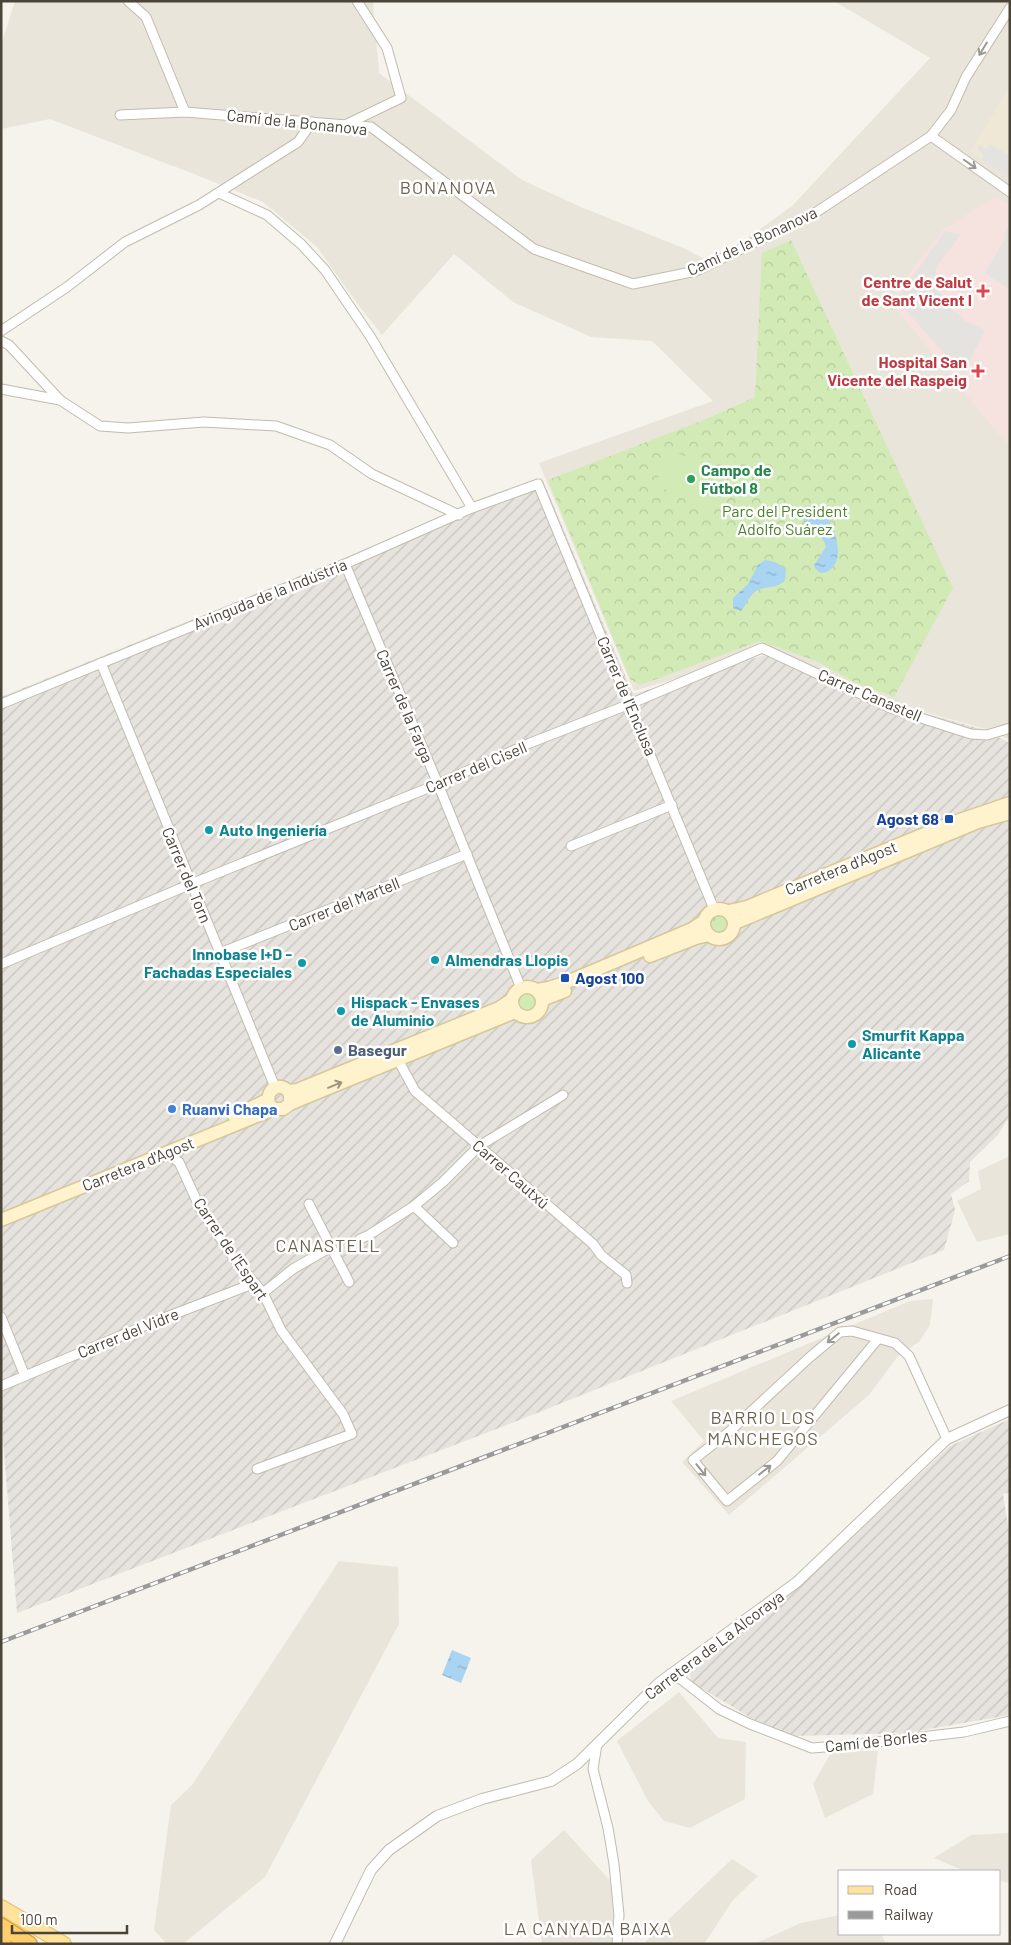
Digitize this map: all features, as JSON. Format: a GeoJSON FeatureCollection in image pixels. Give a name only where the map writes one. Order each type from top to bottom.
{"type":"FeatureCollection","features":[{"type":"Feature","properties":{"kind":"highway"},"geometry":{"type":"LineString","coordinates":[[1,1926],[30,1944]]}},
{"type":"Feature","properties":{"kind":"main road","name":"Carretera d'Agost"},"geometry":{"type":"LineString","coordinates":[[732,917],[747,907],[958,820],[1010,803]]}},
{"type":"Feature","properties":{"kind":"main road","name":"Carretera d'Agost"},"geometry":{"type":"LineString","coordinates":[[732,917],[978,822],[1010,813]]}},
{"type":"Feature","properties":{"kind":"main road"},"geometry":{"type":"LineString","coordinates":[[539,995],[696,938],[709,935],[719,939],[724,938],[732,932],[732,917],[719,908],[714,909],[706,916],[704,921],[704,926],[709,935]]}},
{"type":"Feature","properties":{"kind":"main road"},"geometry":{"type":"LineString","coordinates":[[539,995],[549,988],[692,929],[704,921]]}},
{"type":"Feature","properties":{"kind":"main road"},"geometry":{"type":"LineString","coordinates":[[513,1006],[515,992],[521,988],[526,986],[539,995]]}},
{"type":"Feature","properties":{"kind":"main road"},"geometry":{"type":"LineString","coordinates":[[513,1006],[523,1017],[532,1016],[540,1010],[539,995]]}},
{"type":"Feature","properties":{"kind":"main road"},"geometry":{"type":"LineString","coordinates":[[290,1104],[291,1097],[289,1091],[282,1086],[275,1087],[268,1095],[271,1104],[283,1109],[290,1104],[398,1060],[513,1006]]}},
{"type":"Feature","properties":{"kind":"main road"},"geometry":{"type":"LineString","coordinates":[[289,1091],[297,1090],[499,1008],[513,1006]]}},
{"type":"Feature","properties":{"kind":"main road","name":"Carretera d'Agost"},"geometry":{"type":"LineString","coordinates":[[1,1220],[184,1145],[271,1104]]}},
{"type":"Feature","properties":{"kind":"main road","name":"Carretera d'Agost"},"geometry":{"type":"LineString","coordinates":[[1,1212],[255,1107],[271,1104]]}},
{"type":"Feature","properties":{"kind":"main road"},"geometry":{"type":"LineString","coordinates":[[1,1907],[64,1944]]}},
{"type":"Feature","properties":{"kind":"street"},"geometry":{"type":"LineString","coordinates":[[128,1],[146,17],[184,112]]}},
{"type":"Feature","properties":{"kind":"street"},"geometry":{"type":"LineString","coordinates":[[345,125],[401,98],[387,48],[357,1]]}},
{"type":"Feature","properties":{"kind":"street","name":"Camí de la Bonanova"},"geometry":{"type":"LineString","coordinates":[[120,115],[184,112],[371,127],[534,249],[633,284],[696,271],[816,213],[931,136],[952,110],[966,76],[1010,8]]}},
{"type":"Feature","properties":{"kind":"street"},"geometry":{"type":"LineString","coordinates":[[1,331],[66,287],[125,242],[219,193],[298,142],[312,122]]}},
{"type":"Feature","properties":{"kind":"street"},"geometry":{"type":"LineString","coordinates":[[931,136],[1010,192]]}},
{"type":"Feature","properties":{"kind":"street"},"geometry":{"type":"LineString","coordinates":[[219,193],[267,215],[301,244],[325,270],[370,336],[472,508]]}},
{"type":"Feature","properties":{"kind":"street"},"geometry":{"type":"LineString","coordinates":[[1,341],[9,345],[60,400],[100,426],[128,428],[204,422],[276,426],[330,445],[372,474],[459,516]]}},
{"type":"Feature","properties":{"kind":"street"},"geometry":{"type":"LineString","coordinates":[[1,389],[60,400]]}},
{"type":"Feature","properties":{"kind":"street","name":"Avinguda de la Indústria"},"geometry":{"type":"LineString","coordinates":[[1,704],[345,564],[459,516],[472,508],[538,484]]}},
{"type":"Feature","properties":{"kind":"street","name":"Carrer de l'Enclusa"},"geometry":{"type":"LineString","coordinates":[[538,484],[714,909]]}},
{"type":"Feature","properties":{"kind":"street","name":"Carrer de la Farga"},"geometry":{"type":"LineString","coordinates":[[345,564],[468,854],[521,988]]}},
{"type":"Feature","properties":{"kind":"street","name":"Carrer del Cisell"},"geometry":{"type":"LineString","coordinates":[[191,884],[438,784],[530,743],[630,704],[762,648]]}},
{"type":"Feature","properties":{"kind":"street","name":"Carrer Canastell"},"geometry":{"type":"LineString","coordinates":[[762,648],[893,709],[971,734],[987,735],[1010,728]]}},
{"type":"Feature","properties":{"kind":"street","name":"Carrer del Torn"},"geometry":{"type":"LineString","coordinates":[[101,663],[275,1087]]}},
{"type":"Feature","properties":{"kind":"street"},"geometry":{"type":"LineString","coordinates":[[571,846],[672,805]]}},
{"type":"Feature","properties":{"kind":"street","name":"Carrer del Martell"},"geometry":{"type":"LineString","coordinates":[[220,953],[468,854]]}},
{"type":"Feature","properties":{"kind":"street"},"geometry":{"type":"LineString","coordinates":[[1,964],[191,884]]}},
{"type":"Feature","properties":{"kind":"street","name":"Carrer Cautxú"},"geometry":{"type":"LineString","coordinates":[[398,1060],[415,1091],[592,1244],[626,1275],[627,1283]]}},
{"type":"Feature","properties":{"kind":"street"},"geometry":{"type":"LineString","coordinates":[[360,1239],[414,1206],[437,1188],[479,1146],[563,1095]]}},
{"type":"Feature","properties":{"kind":"street"},"geometry":{"type":"LineString","coordinates":[[164,1153],[179,1162],[184,1145]]}},
{"type":"Feature","properties":{"kind":"street","name":"Carrer de l'Espart"},"geometry":{"type":"LineString","coordinates":[[179,1162],[201,1210],[234,1260],[263,1293],[281,1330],[343,1414],[352,1434],[257,1469]]}},
{"type":"Feature","properties":{"kind":"street"},"geometry":{"type":"LineString","coordinates":[[309,1204],[349,1282]]}},
{"type":"Feature","properties":{"kind":"street"},"geometry":{"type":"LineString","coordinates":[[414,1206],[453,1243]]}},
{"type":"Feature","properties":{"kind":"street"},"geometry":{"type":"LineString","coordinates":[[263,1293],[293,1269],[331,1247]]}},
{"type":"Feature","properties":{"kind":"street","name":"Carrer del Vidre"},"geometry":{"type":"LineString","coordinates":[[1,1386],[255,1282]]}},
{"type":"Feature","properties":{"kind":"street"},"geometry":{"type":"LineString","coordinates":[[1,1317],[25,1376]]}},
{"type":"Feature","properties":{"kind":"street"},"geometry":{"type":"LineString","coordinates":[[878,1338],[777,1461],[727,1501],[693,1460],[730,1431],[840,1332],[852,1331],[878,1338],[895,1343],[909,1356],[947,1439]]}},
{"type":"Feature","properties":{"kind":"street","name":"Carretera de La Alcoraya"},"geometry":{"type":"LineString","coordinates":[[335,1944],[371,1870],[389,1850],[437,1816],[482,1799],[558,1778],[576,1764],[659,1683],[797,1582],[947,1439],[1010,1410]]}},
{"type":"Feature","properties":{"kind":"street","name":"Camí de Borles"},"geometry":{"type":"LineString","coordinates":[[670,1674],[682,1680],[719,1709],[750,1724],[812,1748],[964,1732],[1010,1721]]}},
{"type":"Feature","properties":{"kind":"street"},"geometry":{"type":"LineString","coordinates":[[597,1744],[593,1769],[608,1828],[614,1864],[619,1915],[617,1944]]}},
{"type":"Feature","properties":{"kind":"shaded area"},"geometry":{"type":"Polygon","coordinates":[[[15,1],[373,1],[379,73],[522,180],[581,207],[688,250],[707,261],[735,247],[792,206],[930,58],[834,1],[1010,1],[1010,740],[986,729],[913,709],[765,652],[634,691],[539,463],[713,401],[652,341],[591,337],[513,302],[454,254],[382,335],[317,247],[263,202],[50,119],[1,129],[1,45],[15,1]]]}},
{"type":"Feature","properties":{"kind":"shaded area"},"geometry":{"type":"Polygon","coordinates":[[[1010,86],[1010,177],[970,152],[1010,86]]]}},
{"type":"Feature","properties":{"kind":"shaded area"},"geometry":{"type":"Polygon","coordinates":[[[990,144],[1010,156],[1010,177],[981,160],[984,154],[977,150],[980,145],[987,149],[990,144]]]}},
{"type":"Feature","properties":{"kind":"shaded area","name":"Hospital San Vicente del Raspeig"},"geometry":{"type":"Polygon","coordinates":[[[995,196],[1010,205],[1010,443],[1005,442],[889,300],[943,230],[995,196]]]}},
{"type":"Feature","properties":{"kind":"shaded area"},"geometry":{"type":"Polygon","coordinates":[[[1008,227],[1010,228],[1010,290],[985,273],[1006,237],[1004,233],[1008,227]]]}},
{"type":"Feature","properties":{"kind":"shaded area"},"geometry":{"type":"Polygon","coordinates":[[[945,231],[961,235],[936,267],[936,285],[944,302],[966,321],[985,330],[963,374],[896,300],[945,231]]]}},
{"type":"Feature","properties":{"kind":"shaded area"},"geometry":{"type":"Polygon","coordinates":[[[542,478],[633,694],[765,655],[913,710],[985,730],[1010,743],[1010,1115],[998,1135],[970,1162],[969,1181],[951,1194],[955,1210],[944,1250],[517,1421],[17,1613],[1,1415],[1,697],[542,478]]]}},
{"type":"Feature","properties":{"kind":"shaded area"},"geometry":{"type":"Polygon","coordinates":[[[1010,1156],[1010,1234],[977,1242],[957,1201],[981,1189],[978,1171],[1010,1156]]]}},
{"type":"Feature","properties":{"kind":"shaded area"},"geometry":{"type":"Polygon","coordinates":[[[933,1299],[930,1325],[919,1342],[898,1356],[869,1395],[729,1515],[682,1462],[704,1441],[671,1401],[910,1301],[933,1299]]]}},
{"type":"Feature","properties":{"kind":"shaded area"},"geometry":{"type":"Polygon","coordinates":[[[1010,1419],[1010,1492],[1003,1494],[1010,1538],[1010,1715],[906,1733],[793,1736],[753,1719],[691,1682],[689,1666],[804,1582],[950,1446],[1010,1419]]]}},
{"type":"Feature","properties":{"kind":"shaded area"},"geometry":{"type":"Polygon","coordinates":[[[339,1561],[398,1567],[399,1624],[265,1877],[183,1944],[167,1944],[154,1930],[171,1805],[192,1785],[339,1561]]]}},
{"type":"Feature","properties":{"kind":"shaded area"},"geometry":{"type":"Polygon","coordinates":[[[679,1692],[718,1738],[746,1742],[745,1799],[690,1828],[664,1821],[648,1801],[617,1741],[679,1692]]]}},
{"type":"Feature","properties":{"kind":"shaded area"},"geometry":{"type":"Polygon","coordinates":[[[832,1751],[878,1751],[873,1794],[825,1818],[813,1784],[832,1751]]]}},
{"type":"Feature","properties":{"kind":"shaded area"},"geometry":{"type":"Polygon","coordinates":[[[564,1830],[616,1887],[617,1944],[542,1944],[531,1860],[564,1830]]]}},
{"type":"Feature","properties":{"kind":"shaded area"},"geometry":{"type":"Polygon","coordinates":[[[1010,1833],[1010,1883],[1001,1881],[1001,1870],[963,1870],[934,1858],[971,1835],[1010,1833]]]}},
{"type":"Feature","properties":{"kind":"shaded area"},"geometry":{"type":"Polygon","coordinates":[[[732,1859],[758,1876],[733,1900],[704,1944],[643,1944],[732,1859]]]}},
{"type":"Feature","properties":{"kind":"shaded area"},"geometry":{"type":"Polygon","coordinates":[[[838,1915],[838,1935],[882,1935],[886,1944],[754,1944],[801,1923],[838,1915]]]}},
{"type":"Feature","properties":{"kind":"green space","name":"Parc del President Adolfo Suárez"},"geometry":{"type":"Polygon","coordinates":[[[791,240],[953,588],[894,697],[854,682],[816,661],[760,641],[640,685],[630,679],[548,480],[706,419],[755,397],[762,253],[791,240]]]}},
{"type":"Feature","properties":{"kind":"green space","name":"Campo de Fútbol 8"},"geometry":{"type":"Polygon","coordinates":[[[670,450],[727,474],[712,509],[655,485],[670,450]]]}},
{"type":"Feature","properties":{"kind":"green space"},"geometry":{"type":"Polygon","coordinates":[[[720,914],[727,917],[730,924],[727,931],[720,934],[713,931],[710,924],[713,917],[720,914]]]}},
{"type":"Feature","properties":{"kind":"green space"},"geometry":{"type":"Polygon","coordinates":[[[527,992],[534,995],[537,1002],[534,1009],[527,1012],[520,1009],[517,1002],[520,995],[527,992]]]}},
{"type":"Feature","properties":{"kind":"water"},"geometry":{"type":"Polygon","coordinates":[[[808,506],[819,509],[826,516],[833,528],[837,543],[838,556],[834,566],[828,571],[821,573],[818,572],[814,565],[826,547],[821,537],[805,522],[801,512],[804,507],[808,506]]]}},
{"type":"Feature","properties":{"kind":"water"},"geometry":{"type":"Polygon","coordinates":[[[765,560],[776,563],[786,570],[785,580],[778,585],[756,591],[741,611],[733,608],[733,598],[748,584],[758,565],[765,560]]]}},
{"type":"Feature","properties":{"kind":"water"},"geometry":{"type":"Polygon","coordinates":[[[452,1650],[471,1658],[461,1683],[442,1675],[452,1650]]]}},
{"type":"Feature","properties":{"kind":"railway"},"geometry":{"type":"LineString","coordinates":[[1,1642],[1010,1256]]}},
{"type":"Feature","properties":{"kind":"place","name":"Centre de Salut de Sant Vicent I"},"geometry":{"type":"Point","coordinates":[983,291]}},
{"type":"Feature","properties":{"kind":"place","name":"Hospital San Vicente del Raspeig"},"geometry":{"type":"Point","coordinates":[978,371]}},
{"type":"Feature","properties":{"kind":"place","name":"Campo de Fútbol 8"},"geometry":{"type":"Point","coordinates":[691,479]}},
{"type":"Feature","properties":{"kind":"place","name":"Agost 68"},"geometry":{"type":"Point","coordinates":[949,819]}},
{"type":"Feature","properties":{"kind":"place","name":"Auto Ingeniería"},"geometry":{"type":"Point","coordinates":[209,830]}},
{"type":"Feature","properties":{"kind":"place","name":"Almendras Llopis"},"geometry":{"type":"Point","coordinates":[435,960]}},
{"type":"Feature","properties":{"kind":"place","name":"Innobase I+D - Fachadas Especiales"},"geometry":{"type":"Point","coordinates":[302,963]}},
{"type":"Feature","properties":{"kind":"place","name":"Agost 100"},"geometry":{"type":"Point","coordinates":[565,978]}},
{"type":"Feature","properties":{"kind":"place","name":"Hispack - Envases de Aluminio"},"geometry":{"type":"Point","coordinates":[341,1011]}},
{"type":"Feature","properties":{"kind":"place","name":"Smurfit Kappa Alicante"},"geometry":{"type":"Point","coordinates":[852,1044]}},
{"type":"Feature","properties":{"kind":"place","name":"Basegur"},"geometry":{"type":"Point","coordinates":[338,1050]}},
{"type":"Feature","properties":{"kind":"place","name":"Ruanvi Chapa"},"geometry":{"type":"Point","coordinates":[172,1109]}},
{"type":"Feature","properties":{"kind":"district","name":"BONANOVA"},"geometry":{"type":"Point","coordinates":[448,188]}},
{"type":"Feature","properties":{"kind":"district","name":"CANASTELL"},"geometry":{"type":"Point","coordinates":[328,1246]}},
{"type":"Feature","properties":{"kind":"district","name":"BARRIO LOS MANCHEGOS"},"geometry":{"type":"Point","coordinates":[763,1428]}},
{"type":"Feature","properties":{"kind":"district","name":"LA CANYADA BAIXA"},"geometry":{"type":"Point","coordinates":[588,1929]}}]}
